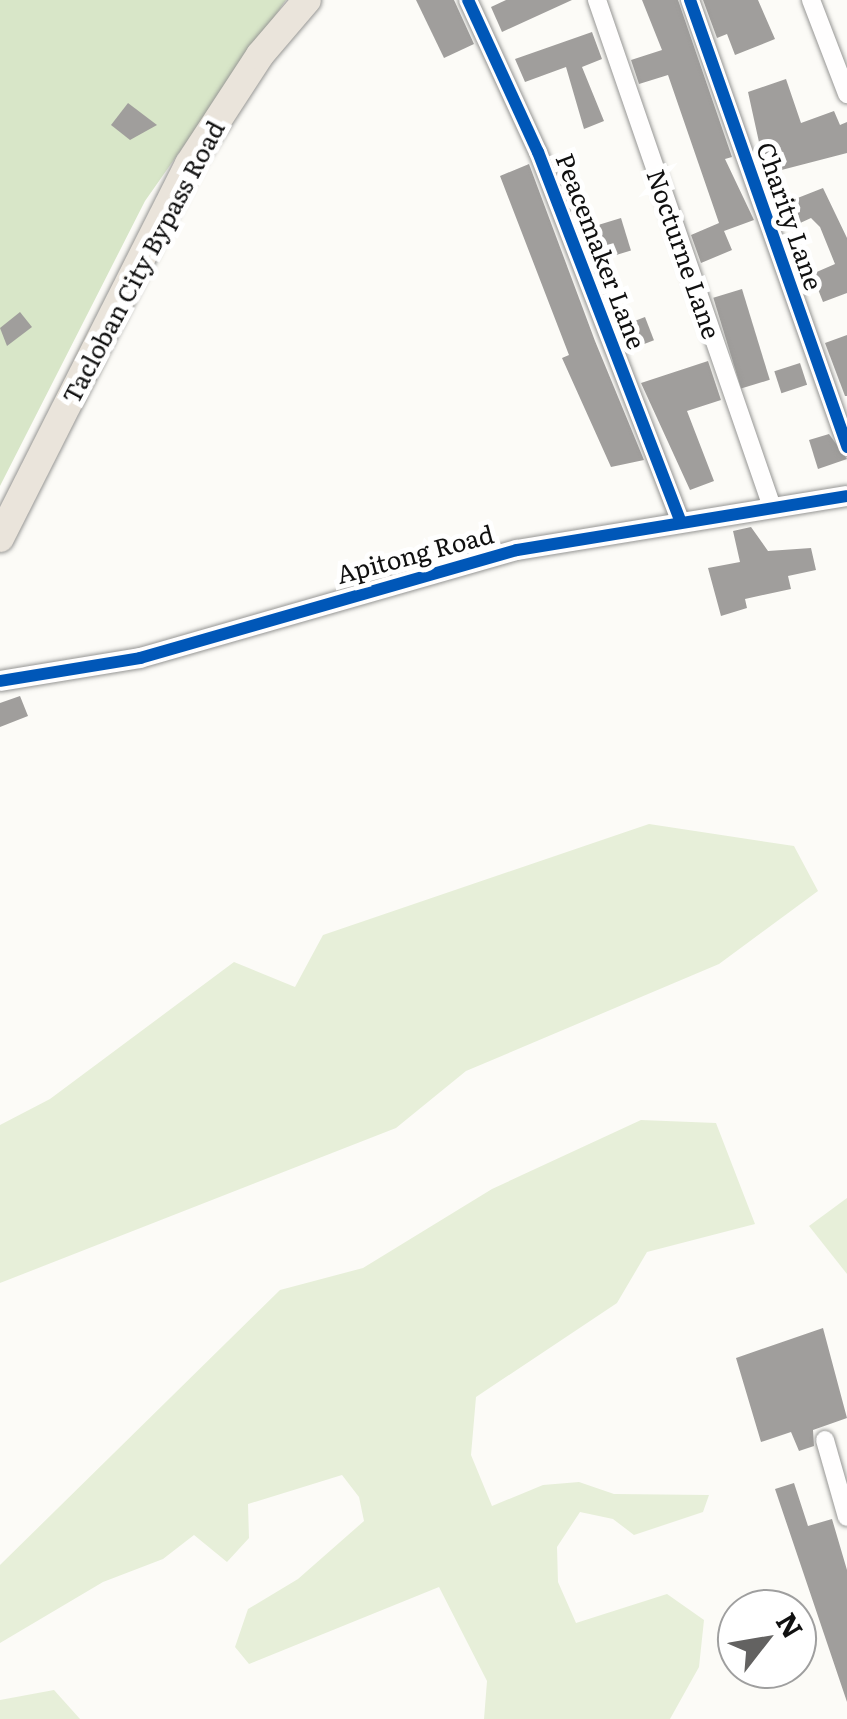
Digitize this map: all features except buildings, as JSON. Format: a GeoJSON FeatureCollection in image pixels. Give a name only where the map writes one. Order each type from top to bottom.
{"type":"FeatureCollection","features":[{"type":"Feature","properties":{"kind":"highway","name":"Tacloban City Bypass Road"},"geometry":{"type":"LineString","coordinates":[[0,538],[189,164],[260,55],[307,0]]}},
{"type":"Feature","properties":{"kind":"street","name":"Peacemaker Lane"},"geometry":{"type":"LineString","coordinates":[[468,0],[538,152],[681,522]]}},
{"type":"Feature","properties":{"kind":"street","name":"Nocturne Lane"},"geometry":{"type":"LineString","coordinates":[[597,0],[772,507]]}},
{"type":"Feature","properties":{"kind":"street","name":"Charity Lane"},"geometry":{"type":"LineString","coordinates":[[690,0],[847,447]]}},
{"type":"Feature","properties":{"kind":"street"},"geometry":{"type":"LineString","coordinates":[[812,0],[847,94]]}},
{"type":"Feature","properties":{"kind":"street","name":"Apitong Road"},"geometry":{"type":"LineString","coordinates":[[0,680],[140,658],[517,550],[847,496]]}},
{"type":"Feature","properties":{"kind":"street"},"geometry":{"type":"LineString","coordinates":[[825,1440],[847,1516]]}},
{"type":"Feature","properties":{"kind":"green space"},"geometry":{"type":"Polygon","coordinates":[[[0,0],[286,0],[145,201],[0,486],[0,0]]]}},
{"type":"Feature","properties":{"kind":"green space"},"geometry":{"type":"Polygon","coordinates":[[[649,824],[794,846],[818,891],[719,964],[466,1071],[396,1128],[0,1283],[0,1125],[50,1099],[234,962],[295,987],[323,935],[649,824]]]}},
{"type":"Feature","properties":{"kind":"green space"},"geometry":{"type":"Polygon","coordinates":[[[641,1120],[716,1123],[755,1224],[647,1252],[617,1303],[476,1397],[471,1455],[492,1506],[543,1485],[579,1482],[614,1494],[709,1495],[703,1512],[634,1535],[613,1519],[580,1512],[557,1547],[558,1582],[576,1623],[667,1594],[704,1620],[699,1667],[670,1719],[484,1719],[487,1681],[439,1587],[249,1664],[235,1647],[248,1609],[298,1579],[364,1521],[359,1497],[342,1475],[248,1504],[249,1538],[227,1562],[194,1535],[163,1559],[103,1582],[0,1643],[0,1565],[280,1290],[363,1268],[492,1189],[641,1120]]]}},
{"type":"Feature","properties":{"kind":"green space"},"geometry":{"type":"Polygon","coordinates":[[[847,1198],[847,1274],[809,1226],[847,1198]]]}},
{"type":"Feature","properties":{"kind":"green space"},"geometry":{"type":"Polygon","coordinates":[[[54,1690],[80,1719],[0,1719],[0,1700],[54,1690]]]}},
{"type":"Feature","properties":{"kind":"cycle path"},"geometry":{"type":"LineString","coordinates":[[468,0],[538,152],[681,522]]}},
{"type":"Feature","properties":{"kind":"cycle path"},"geometry":{"type":"LineString","coordinates":[[690,0],[847,447]]}},
{"type":"Feature","properties":{"kind":"cycle path"},"geometry":{"type":"LineString","coordinates":[[0,681],[140,658],[517,550],[847,496]]}}]}
